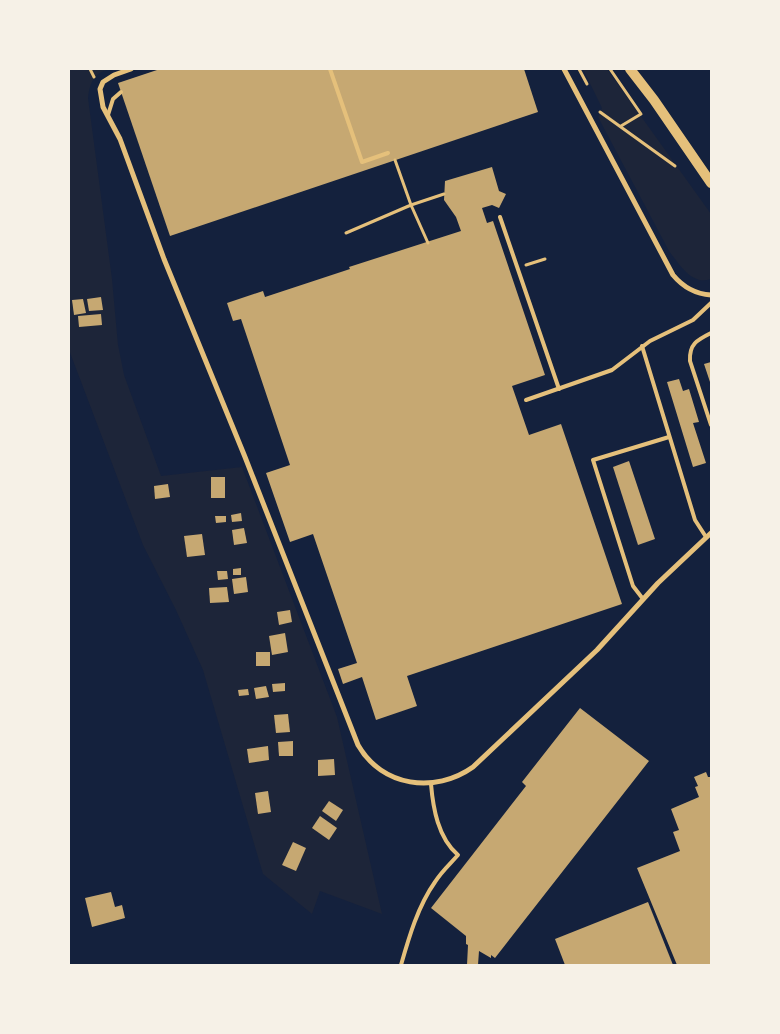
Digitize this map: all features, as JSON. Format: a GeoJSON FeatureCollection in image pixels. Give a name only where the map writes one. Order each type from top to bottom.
{"type":"FeatureCollection","features":[{"type":"Feature","properties":{"kind":"main road"},"geometry":{"type":"LineString","coordinates":[[630,69],[660,108],[711,183]]}},
{"type":"Feature","properties":{"kind":"street"},"geometry":{"type":"LineString","coordinates":[[131,69],[108,78],[103,82],[100,89],[100,98],[120,139],[164,259],[246,457],[358,745],[366,758],[386,774],[414,782],[431,784],[455,778],[473,767],[597,650],[643,599],[711,532]]}},
{"type":"Feature","properties":{"kind":"street"},"geometry":{"type":"LineString","coordinates":[[564,69],[672,275],[687,289],[711,295]]}},
{"type":"Feature","properties":{"kind":"lane"},"geometry":{"type":"LineString","coordinates":[[330,69],[362,162],[390,153]]}},
{"type":"Feature","properties":{"kind":"lane"},"geometry":{"type":"LineString","coordinates":[[108,116],[113,99],[121,92]]}},
{"type":"Feature","properties":{"kind":"lane"},"geometry":{"type":"LineString","coordinates":[[500,217],[558,389]]}},
{"type":"Feature","properties":{"kind":"lane"},"geometry":{"type":"LineString","coordinates":[[526,400],[612,370],[642,346],[693,320],[711,303]]}},
{"type":"Feature","properties":{"kind":"lane"},"geometry":{"type":"LineString","coordinates":[[711,333],[699,339],[692,346],[690,353],[690,361],[711,425]]}},
{"type":"Feature","properties":{"kind":"lane"},"geometry":{"type":"LineString","coordinates":[[642,346],[695,520],[706,537]]}},
{"type":"Feature","properties":{"kind":"lane"},"geometry":{"type":"LineString","coordinates":[[643,599],[633,586],[593,460],[669,437]]}},
{"type":"Feature","properties":{"kind":"lane"},"geometry":{"type":"LineString","coordinates":[[401,965],[410,936],[427,895],[435,882],[458,855],[447,842],[442,831],[435,810],[431,784]]}},
{"type":"Feature","properties":{"kind":"path"},"geometry":{"type":"LineString","coordinates":[[610,69],[641,114],[622,126]]}},
{"type":"Feature","properties":{"kind":"path"},"geometry":{"type":"LineString","coordinates":[[596,109],[622,126],[674,166]]}},
{"type":"Feature","properties":{"kind":"path"},"geometry":{"type":"LineString","coordinates":[[390,153],[428,243]]}},
{"type":"Feature","properties":{"kind":"path"},"geometry":{"type":"LineString","coordinates":[[346,234],[411,205],[444,194]]}},
{"type":"Feature","properties":{"kind":"path"},"geometry":{"type":"LineString","coordinates":[[523,266],[545,259]]}},
{"type":"Feature","properties":{"kind":"shaded area"},"geometry":{"type":"Polygon","coordinates":[[[69,69],[109,69],[96,76],[93,80],[88,98],[112,279],[118,345],[124,375],[161,476],[242,467],[337,717],[382,914],[320,891],[312,914],[263,874],[203,670],[176,610],[143,545],[69,350],[69,69]]]}},
{"type":"Feature","properties":{"kind":"shaded area"},"geometry":{"type":"Polygon","coordinates":[[[583,69],[607,69],[711,214],[711,279],[704,280],[692,277],[669,251],[598,117],[602,108],[583,69]]]}},
{"type":"Feature","properties":{"kind":"building"},"geometry":{"type":"Polygon","coordinates":[[[160,69],[524,69],[538,112],[170,236],[118,83],[160,69]]]}},
{"type":"Feature","properties":{"kind":"building"},"geometry":{"type":"Polygon","coordinates":[[[492,167],[499,191],[506,194],[499,208],[492,205],[482,208],[487,223],[493,221],[545,375],[512,386],[529,435],[561,424],[622,604],[407,676],[417,706],[376,720],[362,677],[343,684],[338,669],[357,663],[313,534],[290,542],[266,473],[290,465],[241,319],[233,321],[227,303],[263,291],[265,297],[350,269],[349,267],[461,231],[456,217],[444,200],[445,181],[492,167]]]}},
{"type":"Feature","properties":{"kind":"building"},"geometry":{"type":"Polygon","coordinates":[[[101,297],[103,310],[89,311],[87,299],[101,297]]]}},
{"type":"Feature","properties":{"kind":"building"},"geometry":{"type":"Polygon","coordinates":[[[83,299],[86,313],[74,315],[72,300],[83,299]]]}},
{"type":"Feature","properties":{"kind":"building"},"geometry":{"type":"Polygon","coordinates":[[[101,314],[102,325],[79,327],[78,316],[101,314]]]}},
{"type":"Feature","properties":{"kind":"building"},"geometry":{"type":"Polygon","coordinates":[[[711,362],[711,385],[704,364],[711,362]]]}},
{"type":"Feature","properties":{"kind":"building"},"geometry":{"type":"Polygon","coordinates":[[[679,379],[683,391],[689,389],[699,422],[693,423],[706,463],[693,467],[667,382],[679,379]]]}},
{"type":"Feature","properties":{"kind":"building"},"geometry":{"type":"Polygon","coordinates":[[[629,461],[655,539],[638,545],[613,467],[629,461]]]}},
{"type":"Feature","properties":{"kind":"building"},"geometry":{"type":"Polygon","coordinates":[[[211,477],[225,477],[225,498],[211,498],[211,477]]]}},
{"type":"Feature","properties":{"kind":"building"},"geometry":{"type":"Polygon","coordinates":[[[168,484],[170,497],[155,499],[154,486],[168,484]]]}},
{"type":"Feature","properties":{"kind":"building"},"geometry":{"type":"Polygon","coordinates":[[[241,513],[242,521],[232,522],[231,515],[241,513]]]}},
{"type":"Feature","properties":{"kind":"building"},"geometry":{"type":"Polygon","coordinates":[[[215,516],[226,516],[226,522],[216,523],[215,516]]]}},
{"type":"Feature","properties":{"kind":"building"},"geometry":{"type":"Polygon","coordinates":[[[244,528],[247,543],[234,545],[232,530],[244,528]]]}},
{"type":"Feature","properties":{"kind":"building"},"geometry":{"type":"Polygon","coordinates":[[[202,534],[205,555],[187,557],[184,536],[202,534]]]}},
{"type":"Feature","properties":{"kind":"building"},"geometry":{"type":"Polygon","coordinates":[[[241,568],[241,575],[233,575],[233,569],[241,568]]]}},
{"type":"Feature","properties":{"kind":"building"},"geometry":{"type":"Polygon","coordinates":[[[217,571],[227,571],[228,579],[218,580],[217,571]]]}},
{"type":"Feature","properties":{"kind":"building"},"geometry":{"type":"Polygon","coordinates":[[[246,577],[248,592],[234,594],[232,579],[246,577]]]}},
{"type":"Feature","properties":{"kind":"building"},"geometry":{"type":"Polygon","coordinates":[[[227,587],[229,602],[210,603],[209,588],[227,587]]]}},
{"type":"Feature","properties":{"kind":"building"},"geometry":{"type":"Polygon","coordinates":[[[290,610],[292,622],[279,625],[277,612],[290,610]]]}},
{"type":"Feature","properties":{"kind":"building"},"geometry":{"type":"Polygon","coordinates":[[[285,633],[288,652],[272,655],[269,636],[285,633]]]}},
{"type":"Feature","properties":{"kind":"building"},"geometry":{"type":"Polygon","coordinates":[[[256,652],[270,652],[270,666],[256,666],[256,652]]]}},
{"type":"Feature","properties":{"kind":"building"},"geometry":{"type":"Polygon","coordinates":[[[285,683],[285,691],[273,692],[272,684],[285,683]]]}},
{"type":"Feature","properties":{"kind":"building"},"geometry":{"type":"Polygon","coordinates":[[[266,686],[269,697],[256,699],[254,688],[266,686]]]}},
{"type":"Feature","properties":{"kind":"building"},"geometry":{"type":"Polygon","coordinates":[[[248,689],[249,695],[239,696],[238,690],[248,689]]]}},
{"type":"Feature","properties":{"kind":"building"},"geometry":{"type":"Polygon","coordinates":[[[580,708],[649,761],[495,958],[491,955],[491,958],[479,951],[478,965],[467,965],[468,945],[466,944],[466,936],[431,908],[526,786],[522,782],[580,708]]]}},
{"type":"Feature","properties":{"kind":"building"},"geometry":{"type":"Polygon","coordinates":[[[288,714],[290,732],[276,733],[274,715],[288,714]]]}},
{"type":"Feature","properties":{"kind":"building"},"geometry":{"type":"Polygon","coordinates":[[[293,741],[293,756],[279,756],[278,742],[293,741]]]}},
{"type":"Feature","properties":{"kind":"building"},"geometry":{"type":"Polygon","coordinates":[[[268,746],[269,760],[249,763],[247,749],[268,746]]]}},
{"type":"Feature","properties":{"kind":"building"},"geometry":{"type":"Polygon","coordinates":[[[334,759],[335,775],[318,776],[318,760],[334,759]]]}},
{"type":"Feature","properties":{"kind":"building"},"geometry":{"type":"Polygon","coordinates":[[[706,772],[708,777],[711,777],[711,965],[677,965],[637,868],[680,851],[673,832],[679,830],[671,809],[699,797],[695,787],[698,786],[694,777],[706,772]]]}},
{"type":"Feature","properties":{"kind":"building"},"geometry":{"type":"Polygon","coordinates":[[[268,791],[271,812],[258,814],[255,793],[268,791]]]}},
{"type":"Feature","properties":{"kind":"building"},"geometry":{"type":"Polygon","coordinates":[[[329,801],[343,810],[336,821],[322,811],[329,801]]]}},
{"type":"Feature","properties":{"kind":"building"},"geometry":{"type":"Polygon","coordinates":[[[320,816],[337,828],[329,840],[312,828],[320,816]]]}},
{"type":"Feature","properties":{"kind":"building"},"geometry":{"type":"Polygon","coordinates":[[[293,842],[306,848],[296,871],[282,865],[293,842]]]}},
{"type":"Feature","properties":{"kind":"building"},"geometry":{"type":"Polygon","coordinates":[[[111,892],[115,907],[122,905],[125,918],[92,927],[85,898],[111,892]]]}},
{"type":"Feature","properties":{"kind":"building"},"geometry":{"type":"Polygon","coordinates":[[[648,902],[673,965],[565,965],[555,939],[648,902]]]}}]}
